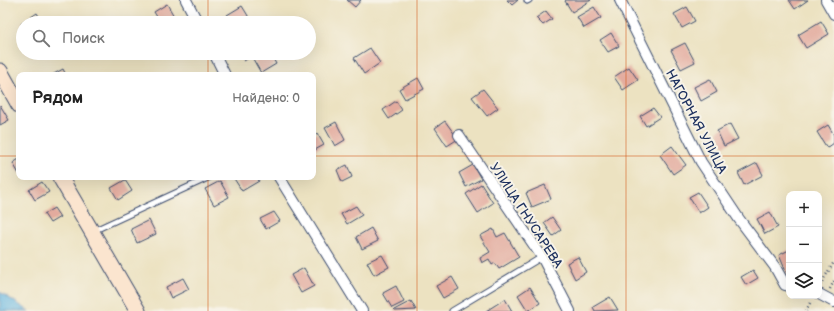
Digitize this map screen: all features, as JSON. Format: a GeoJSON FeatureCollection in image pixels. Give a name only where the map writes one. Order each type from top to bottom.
{"type":"FeatureCollection","features":[{"type":"Feature","properties":{"kind":"main road"},"geometry":{"type":"LineString","coordinates":[[0,71],[16,100]]}},
{"type":"Feature","properties":{"kind":"main road"},"geometry":{"type":"LineString","coordinates":[[62,180],[138,311]]}},
{"type":"Feature","properties":{"kind":"street"},"geometry":{"type":"LineString","coordinates":[[186,0],[194,16]]}},
{"type":"Feature","properties":{"kind":"street","name":"НАГОРНАЯ УЛИЦА"},"geometry":{"type":"LineString","coordinates":[[620,0],[701,162],[738,219],[775,267],[786,285]]}},
{"type":"Feature","properties":{"kind":"street"},"geometry":{"type":"LineString","coordinates":[[826,0],[834,14]]}},
{"type":"Feature","properties":{"kind":"street"},"geometry":{"type":"LineString","coordinates":[[218,60],[224,72]]}},
{"type":"Feature","properties":{"kind":"street","name":"УЛИЦА ГНУСАРЕВА"},"geometry":{"type":"LineString","coordinates":[[459,135],[542,257],[570,311]]}},
{"type":"Feature","properties":{"kind":"street"},"geometry":{"type":"LineString","coordinates":[[281,180],[362,311]]}},
{"type":"Feature","properties":{"kind":"street"},"geometry":{"type":"LineString","coordinates":[[822,296],[834,302]]}},
{"type":"Feature","properties":{"kind":"lane"},"geometry":{"type":"LineString","coordinates":[[92,232],[204,180]]}},
{"type":"Feature","properties":{"kind":"lane"},"geometry":{"type":"LineString","coordinates":[[452,311],[542,257]]}},
{"type":"Feature","properties":{"kind":"path"},"geometry":{"type":"LineString","coordinates":[[822,282],[834,262]]}},
{"type":"Feature","properties":{"kind":"path"},"geometry":{"type":"LineString","coordinates":[[806,311],[812,299]]}},
{"type":"Feature","properties":{"kind":"water"},"geometry":{"type":"Polygon","coordinates":[[[0,292],[29,311],[0,311],[0,292]]]}},
{"type":"Feature","properties":{"kind":"building"},"geometry":{"type":"Polygon","coordinates":[[[347,0],[361,0],[355,7],[347,0]]]}},
{"type":"Feature","properties":{"kind":"building"},"geometry":{"type":"Polygon","coordinates":[[[507,0],[518,0],[512,5],[507,0]]]}},
{"type":"Feature","properties":{"kind":"building"},"geometry":{"type":"Polygon","coordinates":[[[591,0],[572,12],[565,1],[591,0]]]}},
{"type":"Feature","properties":{"kind":"building"},"geometry":{"type":"Polygon","coordinates":[[[789,0],[808,0],[795,9],[789,0]]]}},
{"type":"Feature","properties":{"kind":"building"},"geometry":{"type":"Polygon","coordinates":[[[167,4],[174,16],[157,16],[154,12],[167,4]]]}},
{"type":"Feature","properties":{"kind":"building"},"geometry":{"type":"Polygon","coordinates":[[[242,6],[248,16],[228,16],[242,6]]]}},
{"type":"Feature","properties":{"kind":"building"},"geometry":{"type":"Polygon","coordinates":[[[594,7],[601,18],[584,28],[577,17],[594,7]]]}},
{"type":"Feature","properties":{"kind":"building"},"geometry":{"type":"Polygon","coordinates":[[[687,7],[695,21],[682,28],[674,14],[687,7]]]}},
{"type":"Feature","properties":{"kind":"building"},"geometry":{"type":"Polygon","coordinates":[[[546,11],[552,19],[543,25],[536,18],[546,11]]]}},
{"type":"Feature","properties":{"kind":"building"},"geometry":{"type":"Polygon","coordinates":[[[821,21],[829,34],[806,48],[798,35],[821,21]]]}},
{"type":"Feature","properties":{"kind":"building"},"geometry":{"type":"Polygon","coordinates":[[[611,33],[619,46],[608,52],[600,40],[611,33]]]}},
{"type":"Feature","properties":{"kind":"building"},"geometry":{"type":"Polygon","coordinates":[[[685,43],[695,62],[681,69],[671,50],[685,43]]]}},
{"type":"Feature","properties":{"kind":"building"},"geometry":{"type":"Polygon","coordinates":[[[370,48],[380,63],[364,74],[354,58],[370,48]]]}},
{"type":"Feature","properties":{"kind":"building"},"geometry":{"type":"Polygon","coordinates":[[[254,60],[274,60],[276,64],[260,72],[254,60]]]}},
{"type":"Feature","properties":{"kind":"building"},"geometry":{"type":"Polygon","coordinates":[[[629,67],[638,80],[623,90],[614,77],[629,67]]]}},
{"type":"Feature","properties":{"kind":"building"},"geometry":{"type":"Polygon","coordinates":[[[63,69],[64,72],[58,72],[63,69]]]}},
{"type":"Feature","properties":{"kind":"building"},"geometry":{"type":"Polygon","coordinates":[[[418,78],[424,89],[405,99],[399,89],[418,78]]]}},
{"type":"Feature","properties":{"kind":"building"},"geometry":{"type":"Polygon","coordinates":[[[710,79],[717,92],[701,101],[694,87],[710,79]]]}},
{"type":"Feature","properties":{"kind":"building"},"geometry":{"type":"Polygon","coordinates":[[[483,89],[498,108],[487,116],[472,97],[483,89]]]}},
{"type":"Feature","properties":{"kind":"building"},"geometry":{"type":"Polygon","coordinates":[[[396,101],[402,110],[389,119],[383,110],[396,101]]]}},
{"type":"Feature","properties":{"kind":"building"},"geometry":{"type":"Polygon","coordinates":[[[0,105],[9,120],[0,125],[0,105]]]}},
{"type":"Feature","properties":{"kind":"building"},"geometry":{"type":"Polygon","coordinates":[[[653,108],[660,117],[646,126],[640,116],[653,108]]]}},
{"type":"Feature","properties":{"kind":"building"},"geometry":{"type":"Polygon","coordinates":[[[445,121],[458,139],[447,146],[435,128],[445,121]]]}},
{"type":"Feature","properties":{"kind":"building"},"geometry":{"type":"Polygon","coordinates":[[[336,122],[345,140],[335,146],[325,128],[336,122]]]}},
{"type":"Feature","properties":{"kind":"building"},"geometry":{"type":"Polygon","coordinates":[[[730,124],[738,139],[724,146],[717,131],[730,124]]]}},
{"type":"Feature","properties":{"kind":"building"},"geometry":{"type":"Polygon","coordinates":[[[828,125],[834,135],[834,143],[827,148],[817,132],[828,125]]]}},
{"type":"Feature","properties":{"kind":"building"},"geometry":{"type":"Polygon","coordinates":[[[316,134],[324,145],[316,149],[316,134]]]}},
{"type":"Feature","properties":{"kind":"building"},"geometry":{"type":"Polygon","coordinates":[[[672,146],[686,165],[673,174],[660,155],[672,146]]]}},
{"type":"Feature","properties":{"kind":"building"},"geometry":{"type":"Polygon","coordinates":[[[16,161],[16,168],[13,163],[16,161]]]}},
{"type":"Feature","properties":{"kind":"building"},"geometry":{"type":"Polygon","coordinates":[[[757,163],[763,175],[744,185],[738,173],[757,163]]]}},
{"type":"Feature","properties":{"kind":"building"},"geometry":{"type":"Polygon","coordinates":[[[347,165],[352,177],[342,182],[337,170],[347,165]]]}},
{"type":"Feature","properties":{"kind":"building"},"geometry":{"type":"Polygon","coordinates":[[[473,165],[481,179],[466,187],[459,173],[473,165]]]}},
{"type":"Feature","properties":{"kind":"building"},"geometry":{"type":"Polygon","coordinates":[[[125,180],[132,191],[118,200],[111,188],[125,180]]]}},
{"type":"Feature","properties":{"kind":"building"},"geometry":{"type":"Polygon","coordinates":[[[235,180],[258,180],[259,181],[242,191],[235,180]]]}},
{"type":"Feature","properties":{"kind":"building"},"geometry":{"type":"Polygon","coordinates":[[[220,181],[229,197],[214,205],[205,189],[220,181]]]}},
{"type":"Feature","properties":{"kind":"building"},"geometry":{"type":"Polygon","coordinates":[[[42,182],[49,192],[35,200],[29,190],[42,182]]]}},
{"type":"Feature","properties":{"kind":"building"},"geometry":{"type":"Polygon","coordinates":[[[481,184],[493,203],[478,213],[466,194],[481,184]]]}},
{"type":"Feature","properties":{"kind":"building"},"geometry":{"type":"Polygon","coordinates":[[[545,185],[551,199],[532,207],[526,193],[545,185]]]}},
{"type":"Feature","properties":{"kind":"building"},"geometry":{"type":"Polygon","coordinates":[[[698,192],[708,207],[699,213],[689,197],[698,192]]]}},
{"type":"Feature","properties":{"kind":"building"},"geometry":{"type":"Polygon","coordinates":[[[356,206],[362,215],[347,224],[341,214],[356,206]]]}},
{"type":"Feature","properties":{"kind":"building"},"geometry":{"type":"Polygon","coordinates":[[[54,208],[60,217],[50,223],[44,214],[54,208]]]}},
{"type":"Feature","properties":{"kind":"building"},"geometry":{"type":"Polygon","coordinates":[[[274,212],[280,221],[266,229],[260,219],[274,212]]]}},
{"type":"Feature","properties":{"kind":"building"},"geometry":{"type":"Polygon","coordinates":[[[770,212],[778,227],[765,234],[757,219],[770,212]]]}},
{"type":"Feature","properties":{"kind":"building"},"geometry":{"type":"Polygon","coordinates":[[[552,217],[561,230],[553,236],[544,223],[552,217]]]}},
{"type":"Feature","properties":{"kind":"building"},"geometry":{"type":"Polygon","coordinates":[[[149,220],[156,234],[137,243],[131,229],[149,220]]]}},
{"type":"Feature","properties":{"kind":"building"},"geometry":{"type":"Polygon","coordinates":[[[371,228],[378,241],[362,249],[356,237],[371,228]]]}},
{"type":"Feature","properties":{"kind":"building"},"geometry":{"type":"Polygon","coordinates":[[[493,229],[497,237],[505,233],[519,257],[499,269],[495,263],[492,265],[489,259],[482,263],[480,258],[490,252],[480,236],[493,229]]]}},
{"type":"Feature","properties":{"kind":"building"},"geometry":{"type":"Polygon","coordinates":[[[786,252],[786,272],[779,255],[786,252]]]}},
{"type":"Feature","properties":{"kind":"building"},"geometry":{"type":"Polygon","coordinates":[[[382,255],[389,267],[374,275],[367,262],[382,255]]]}},
{"type":"Feature","properties":{"kind":"building"},"geometry":{"type":"Polygon","coordinates":[[[578,257],[586,272],[575,279],[567,263],[578,257]]]}},
{"type":"Feature","properties":{"kind":"building"},"geometry":{"type":"Polygon","coordinates":[[[304,268],[314,286],[301,293],[291,275],[304,268]]]}},
{"type":"Feature","properties":{"kind":"building"},"geometry":{"type":"Polygon","coordinates":[[[753,270],[758,278],[746,285],[741,277],[753,270]]]}},
{"type":"Feature","properties":{"kind":"building"},"geometry":{"type":"Polygon","coordinates":[[[452,277],[459,289],[443,298],[436,286],[452,277]]]}},
{"type":"Feature","properties":{"kind":"building"},"geometry":{"type":"Polygon","coordinates":[[[183,278],[189,289],[171,298],[166,287],[183,278]]]}},
{"type":"Feature","properties":{"kind":"building"},"geometry":{"type":"Polygon","coordinates":[[[396,286],[404,302],[392,308],[383,293],[396,286]]]}},
{"type":"Feature","properties":{"kind":"building"},"geometry":{"type":"Polygon","coordinates":[[[530,287],[540,303],[528,311],[518,295],[530,287]]]}},
{"type":"Feature","properties":{"kind":"building"},"geometry":{"type":"Polygon","coordinates":[[[610,297],[618,310],[595,311],[593,307],[610,297]]]}},
{"type":"Feature","properties":{"kind":"building"},"geometry":{"type":"Polygon","coordinates":[[[505,299],[512,311],[486,311],[505,299]]]}},
{"type":"Feature","properties":{"kind":"building"},"geometry":{"type":"Polygon","coordinates":[[[411,301],[416,310],[394,310],[411,301]]]}}]}
